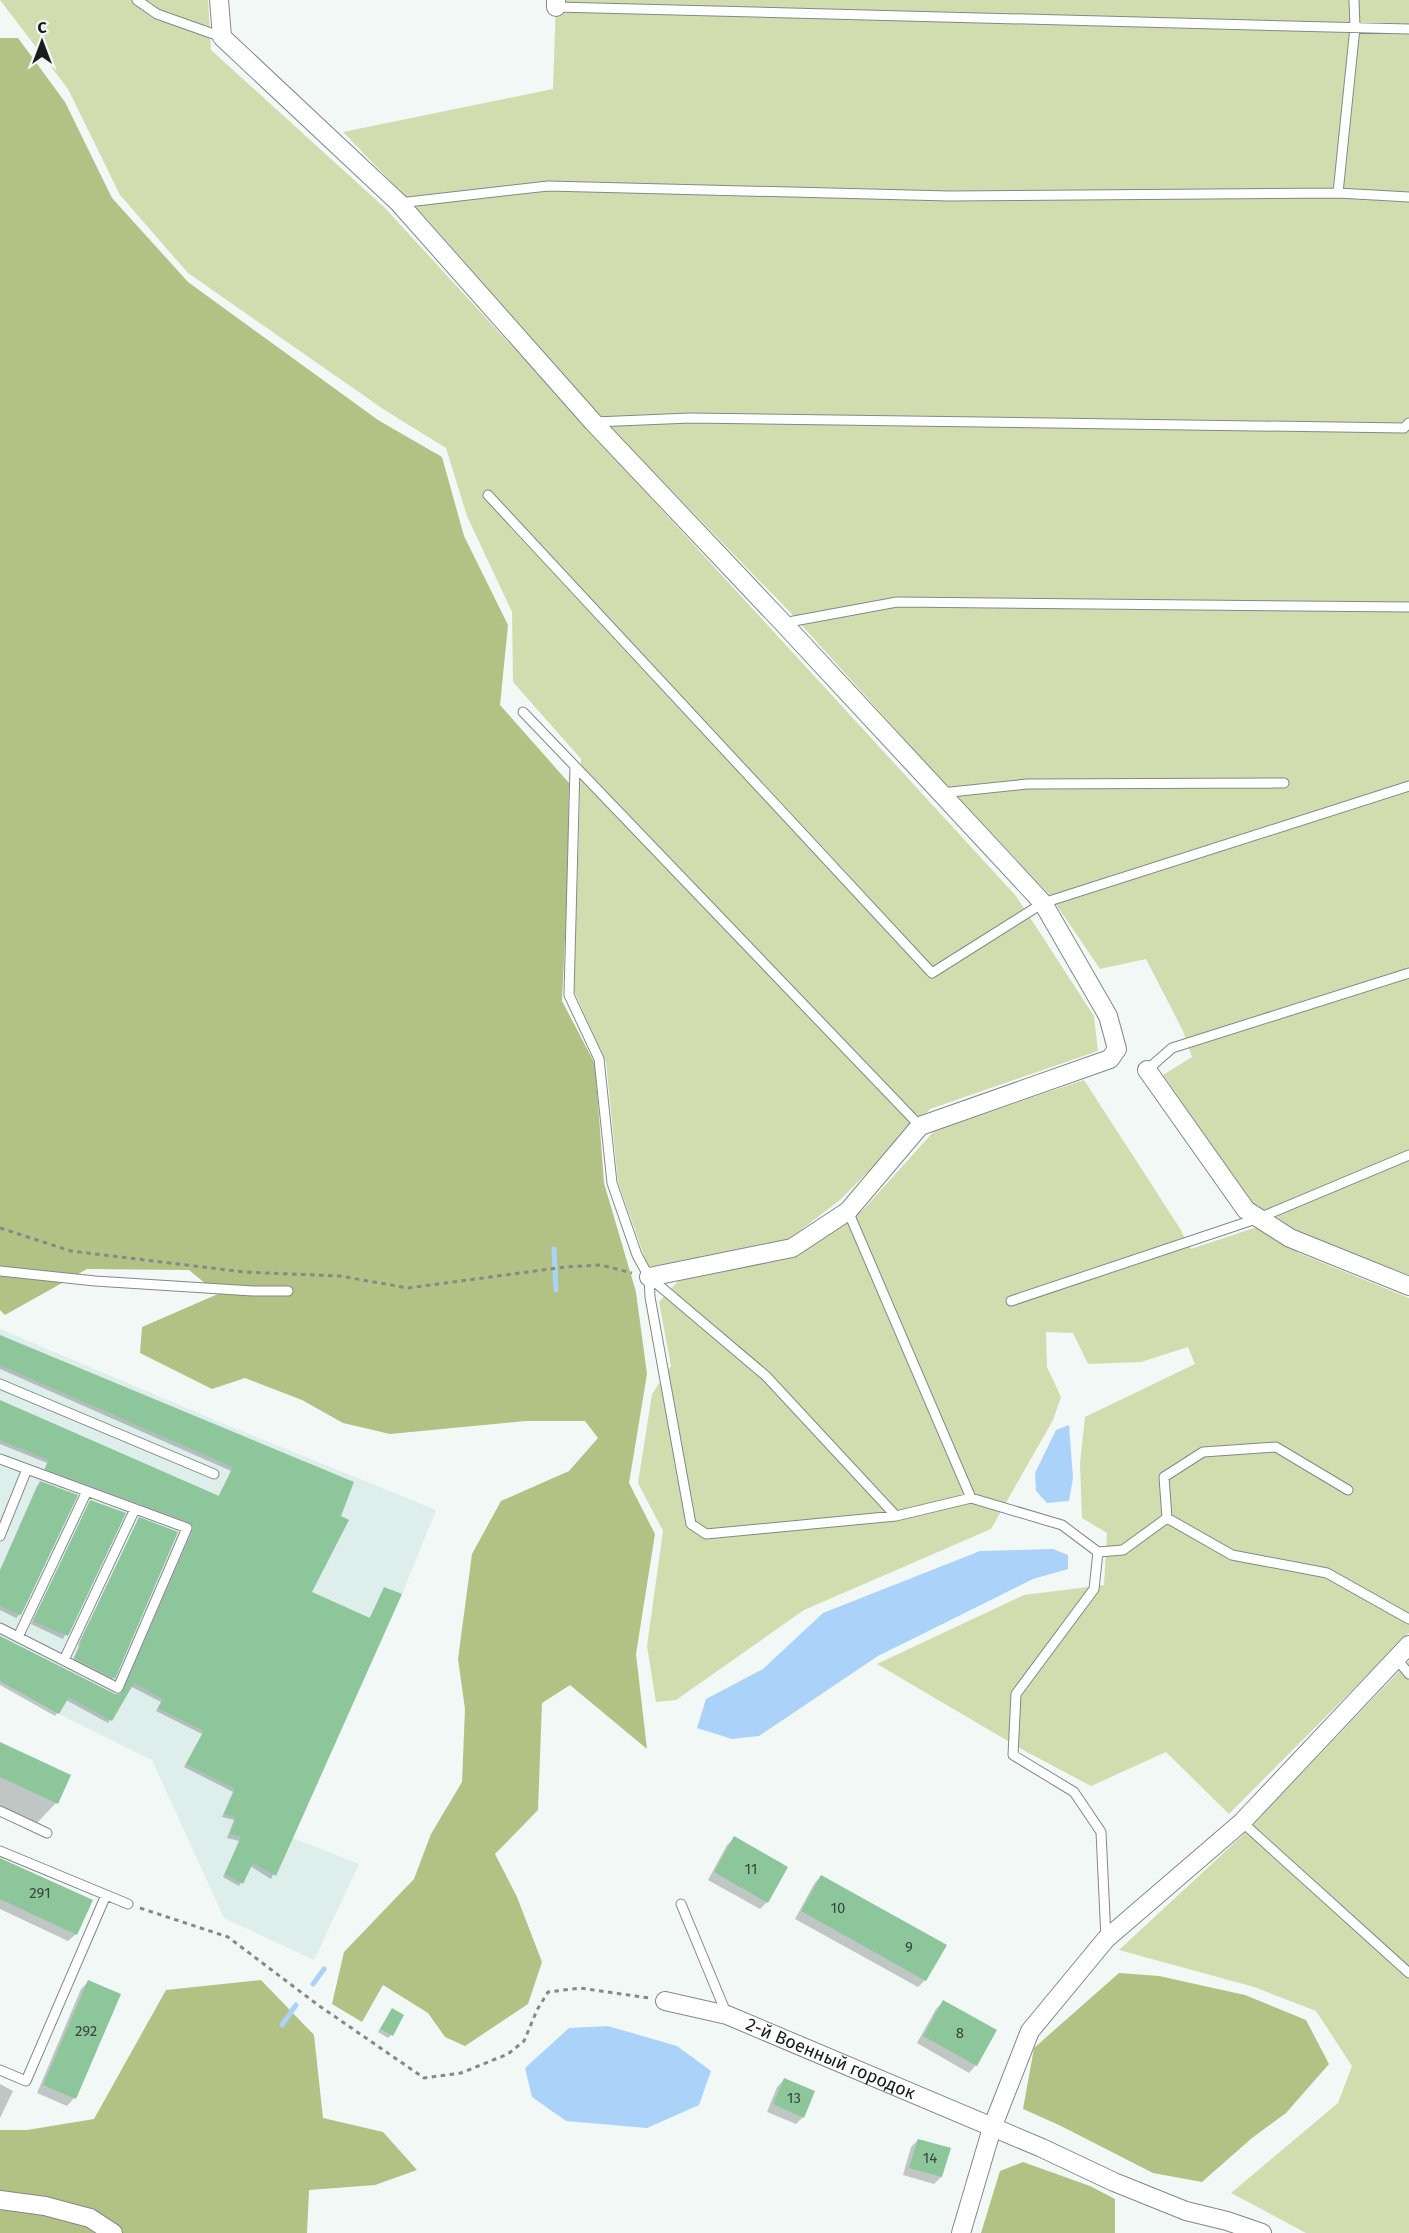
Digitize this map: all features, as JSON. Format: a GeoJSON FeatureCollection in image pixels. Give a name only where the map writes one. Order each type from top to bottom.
{"type":"FeatureCollection","features":[{"type":"Feature","properties":{"kind":"street"},"geometry":{"type":"LineString","coordinates":[[219,0],[222,38],[399,203],[593,423],[783,623],[1043,903],[1108,1016],[1117,1049],[1110,1059],[920,1126],[848,1211],[792,1248],[649,1277]]}},
{"type":"Feature","properties":{"kind":"street"},"geometry":{"type":"LineString","coordinates":[[1147,1070],[1246,1210],[1290,1238],[1409,1286]]}},
{"type":"Feature","properties":{"kind":"street"},"geometry":{"type":"LineString","coordinates":[[961,2233],[992,2128],[1030,2031],[1107,1938],[1242,1822],[1403,1652]]}},
{"type":"Feature","properties":{"kind":"street","name":"2-й Военный городок"},"geometry":{"type":"LineString","coordinates":[[666,2001],[727,2015],[1186,2211],[1262,2233]]}},
{"type":"Feature","properties":{"kind":"street"},"geometry":{"type":"LineString","coordinates":[[0,2200],[45,2206],[90,2218],[113,2233]]}},
{"type":"Feature","properties":{"kind":"lane"},"geometry":{"type":"LineString","coordinates":[[137,0],[157,14],[222,38]]}},
{"type":"Feature","properties":{"kind":"lane"},"geometry":{"type":"LineString","coordinates":[[1338,192],[1354,27],[1354,0]]}},
{"type":"Feature","properties":{"kind":"lane"},"geometry":{"type":"LineString","coordinates":[[556,4],[1409,30]]}},
{"type":"Feature","properties":{"kind":"lane"},"geometry":{"type":"LineString","coordinates":[[399,203],[548,186],[949,196],[1338,192],[1409,197]]}},
{"type":"Feature","properties":{"kind":"lane"},"geometry":{"type":"LineString","coordinates":[[593,423],[690,418],[1404,428],[1409,423]]}},
{"type":"Feature","properties":{"kind":"lane"},"geometry":{"type":"LineString","coordinates":[[488,495],[932,973],[1043,903],[1409,786]]}},
{"type":"Feature","properties":{"kind":"lane"},"geometry":{"type":"LineString","coordinates":[[783,623],[897,602],[1409,607]]}},
{"type":"Feature","properties":{"kind":"lane"},"geometry":{"type":"LineString","coordinates":[[524,712],[920,1126]]}},
{"type":"Feature","properties":{"kind":"lane"},"geometry":{"type":"LineString","coordinates":[[575,766],[569,995],[599,1059],[612,1183],[637,1255],[649,1277],[766,1376],[896,1516]]}},
{"type":"Feature","properties":{"kind":"lane"},"geometry":{"type":"LineString","coordinates":[[941,793],[1027,783],[1284,783]]}},
{"type":"Feature","properties":{"kind":"lane"},"geometry":{"type":"LineString","coordinates":[[1147,1070],[1172,1048],[1409,973]]}},
{"type":"Feature","properties":{"kind":"lane"},"geometry":{"type":"LineString","coordinates":[[1011,1301],[1260,1218],[1409,1155]]}},
{"type":"Feature","properties":{"kind":"lane"},"geometry":{"type":"LineString","coordinates":[[848,1211],[971,1498]]}},
{"type":"Feature","properties":{"kind":"lane"},"geometry":{"type":"LineString","coordinates":[[0,1271],[95,1281],[253,1291],[288,1291]]}},
{"type":"Feature","properties":{"kind":"lane"},"geometry":{"type":"LineString","coordinates":[[649,1277],[650,1297],[691,1524],[706,1534],[896,1516],[971,1498],[1062,1525],[1098,1552],[1123,1550],[1167,1518]]}},
{"type":"Feature","properties":{"kind":"lane"},"geometry":{"type":"LineString","coordinates":[[0,1384],[214,1474]]}},
{"type":"Feature","properties":{"kind":"lane"},"geometry":{"type":"LineString","coordinates":[[1167,1518],[1164,1477],[1203,1452],[1276,1447],[1348,1490]]}},
{"type":"Feature","properties":{"kind":"lane"},"geometry":{"type":"LineString","coordinates":[[0,1459],[187,1528],[118,1688],[0,1628]]}},
{"type":"Feature","properties":{"kind":"lane"},"geometry":{"type":"LineString","coordinates":[[0,1536],[27,1469]]}},
{"type":"Feature","properties":{"kind":"lane"},"geometry":{"type":"LineString","coordinates":[[18,1637],[87,1491]]}},
{"type":"Feature","properties":{"kind":"lane"},"geometry":{"type":"LineString","coordinates":[[64,1660],[135,1509]]}},
{"type":"Feature","properties":{"kind":"lane"},"geometry":{"type":"LineString","coordinates":[[1167,1518],[1232,1555],[1327,1573],[1409,1619]]}},
{"type":"Feature","properties":{"kind":"lane"},"geometry":{"type":"LineString","coordinates":[[1098,1552],[1094,1589],[1016,1694],[1013,1755],[1074,1792],[1101,1832],[1107,1938]]}},
{"type":"Feature","properties":{"kind":"lane"},"geometry":{"type":"LineString","coordinates":[[1403,1652],[1409,1674]]}},
{"type":"Feature","properties":{"kind":"lane"},"geometry":{"type":"LineString","coordinates":[[0,1811],[47,1833]]}},
{"type":"Feature","properties":{"kind":"lane"},"geometry":{"type":"LineString","coordinates":[[1242,1822],[1409,1973]]}},
{"type":"Feature","properties":{"kind":"lane"},"geometry":{"type":"LineString","coordinates":[[0,1851],[128,1904]]}},
{"type":"Feature","properties":{"kind":"lane"},"geometry":{"type":"LineString","coordinates":[[0,2070],[26,2081],[106,1895]]}},
{"type":"Feature","properties":{"kind":"lane"},"geometry":{"type":"LineString","coordinates":[[681,1904],[727,2015]]}},
{"type":"Feature","properties":{"kind":"path"},"geometry":{"type":"LineString","coordinates":[[0,1228],[72,1251],[244,1272],[340,1276],[408,1288],[544,1269],[601,1265],[649,1277]]}},
{"type":"Feature","properties":{"kind":"path"},"geometry":{"type":"LineString","coordinates":[[128,1904],[228,1937],[318,2005],[424,2078],[461,2073],[508,2054],[524,2041],[537,2010],[548,1992],[580,1988],[666,2001]]}},
{"type":"Feature","properties":{"kind":"shaded area"},"geometry":{"type":"Polygon","coordinates":[[[0,1329],[436,1510],[402,1594],[293,1838],[359,1864],[314,1960],[224,1918],[152,1760],[59,1714],[0,1681],[0,1329]]]}},
{"type":"Feature","properties":{"kind":"green space"},"geometry":{"type":"Polygon","coordinates":[[[0,0],[208,0],[211,50],[385,208],[1016,896],[1094,1016],[1098,1051],[930,1109],[840,1200],[785,1242],[648,1267],[618,1182],[606,1062],[574,991],[581,759],[513,682],[512,612],[467,516],[446,448],[386,411],[188,273],[120,195],[68,89],[0,0]]]}},
{"type":"Feature","properties":{"kind":"green space"},"geometry":{"type":"Polygon","coordinates":[[[556,0],[1409,0],[1409,1275],[1294,1231],[1252,1204],[1163,1075],[1192,1057],[1183,1031],[1146,959],[1100,969],[1049,894],[942,781],[788,610],[592,409],[428,220],[343,132],[553,89],[556,0]]]}},
{"type":"Feature","properties":{"kind":"green space"},"geometry":{"type":"Polygon","coordinates":[[[0,38],[18,38],[65,102],[112,198],[188,282],[378,420],[442,457],[464,536],[508,625],[500,705],[569,783],[562,1001],[595,1064],[604,1183],[636,1292],[647,1374],[629,1483],[655,1534],[636,1654],[647,1749],[570,1685],[542,1703],[538,1810],[495,1854],[517,1897],[542,1962],[528,2004],[465,2046],[445,2037],[428,2013],[383,1985],[362,2022],[332,2004],[344,1952],[414,1879],[431,1834],[462,1782],[465,1709],[458,1659],[472,1554],[501,1501],[569,1471],[598,1438],[585,1421],[525,1421],[390,1434],[343,1423],[302,1400],[245,1378],[212,1389],[140,1353],[142,1327],[218,1294],[189,1270],[87,1269],[5,1315],[0,1310],[0,38]]]}},
{"type":"Feature","properties":{"kind":"green space"},"geometry":{"type":"Polygon","coordinates":[[[1084,1080],[1191,1249],[1260,1226],[1299,1253],[1409,1298],[1409,1633],[1229,1814],[1166,1752],[1091,1786],[1025,1751],[877,1664],[1024,1595],[1104,1585],[1107,1533],[1082,1518],[1080,1463],[1085,1417],[1195,1364],[1188,1347],[1141,1362],[1088,1364],[1073,1333],[1046,1332],[1047,1367],[1061,1397],[1053,1420],[991,1529],[804,1610],[676,1700],[656,1702],[647,1646],[663,1531],[638,1483],[652,1394],[671,1366],[659,1302],[678,1281],[792,1255],[863,1210],[935,1130],[1084,1080]]]}},
{"type":"Feature","properties":{"kind":"green space"},"geometry":{"type":"Polygon","coordinates":[[[1409,1661],[1409,2233],[1306,2233],[1231,2193],[1338,2103],[1352,2066],[1316,2011],[1254,1987],[1119,1950],[1243,1835],[1409,1661]]]}},
{"type":"Feature","properties":{"kind":"green space"},"geometry":{"type":"Polygon","coordinates":[[[1119,1973],[1159,1976],[1245,1995],[1306,2020],[1329,2064],[1286,2113],[1252,2138],[1202,2182],[1153,2173],[1023,2109],[1034,2048],[1119,1973]]]}},
{"type":"Feature","properties":{"kind":"green space"},"geometry":{"type":"Polygon","coordinates":[[[261,1980],[314,2035],[323,2118],[383,2132],[417,2170],[375,2185],[309,2190],[307,2233],[0,2233],[0,2130],[27,2130],[94,2119],[166,1990],[261,1980]]]}},
{"type":"Feature","properties":{"kind":"green space"},"geometry":{"type":"Polygon","coordinates":[[[1023,2162],[1090,2186],[1115,2199],[1115,2233],[981,2233],[1000,2171],[1023,2162]]]}},
{"type":"Feature","properties":{"kind":"water"},"geometry":{"type":"Polygon","coordinates":[[[1069,1425],[1073,1478],[1069,1501],[1047,1503],[1036,1491],[1035,1473],[1056,1430],[1069,1425]]]}},
{"type":"Feature","properties":{"kind":"water"},"geometry":{"type":"Polygon","coordinates":[[[1053,1549],[1068,1555],[1068,1569],[1033,1579],[878,1656],[759,1736],[732,1739],[697,1728],[706,1699],[763,1669],[823,1613],[980,1551],[1053,1549]]]}},
{"type":"Feature","properties":{"kind":"water"},"geometry":{"type":"Polygon","coordinates":[[[608,2026],[677,2046],[711,2071],[699,2105],[647,2128],[566,2121],[532,2097],[525,2068],[569,2028],[608,2026]]]}},
{"type":"Feature","properties":{"kind":"building"},"geometry":{"type":"Polygon","coordinates":[[[0,1335],[354,1482],[341,1516],[349,1520],[312,1592],[370,1618],[384,1587],[402,1594],[276,1876],[253,1863],[243,1884],[225,1874],[241,1837],[230,1834],[236,1817],[224,1814],[235,1789],[186,1764],[204,1731],[158,1708],[163,1699],[134,1683],[112,1721],[69,1697],[59,1714],[0,1681],[0,1636],[115,1694],[122,1693],[194,1528],[189,1522],[45,1469],[49,1460],[0,1440],[0,1400],[219,1496],[233,1467],[0,1365],[0,1335]]]}},
{"type":"Feature","properties":{"kind":"building"},"geometry":{"type":"Polygon","coordinates":[[[40,1481],[78,1495],[21,1615],[0,1606],[0,1571],[40,1481]]]}},
{"type":"Feature","properties":{"kind":"building"},"geometry":{"type":"Polygon","coordinates":[[[90,1500],[126,1513],[68,1636],[33,1621],[90,1500]]]}},
{"type":"Feature","properties":{"kind":"building"},"geometry":{"type":"Polygon","coordinates":[[[139,1517],[178,1532],[115,1679],[74,1658],[139,1517]]]}},
{"type":"Feature","properties":{"kind":"building"},"geometry":{"type":"Polygon","coordinates":[[[0,1742],[71,1775],[58,1804],[0,1777],[0,1742]]]}},
{"type":"Feature","properties":{"kind":"building"},"geometry":{"type":"Polygon","coordinates":[[[734,1836],[788,1867],[768,1903],[714,1872],[734,1836]]]}},
{"type":"Feature","properties":{"kind":"building"},"geometry":{"type":"Polygon","coordinates":[[[0,1858],[93,1900],[77,1935],[0,1899],[0,1858]]]}},
{"type":"Feature","properties":{"kind":"building"},"geometry":{"type":"Polygon","coordinates":[[[821,1875],[947,1945],[926,1981],[801,1911],[821,1875]]]}},
{"type":"Feature","properties":{"kind":"building"},"geometry":{"type":"Polygon","coordinates":[[[88,1980],[121,1994],[76,2099],[43,2085],[88,1980]]]}},
{"type":"Feature","properties":{"kind":"building"},"geometry":{"type":"Polygon","coordinates":[[[943,2000],[997,2030],[977,2066],[923,2036],[943,2000]]]}},
{"type":"Feature","properties":{"kind":"building"},"geometry":{"type":"Polygon","coordinates":[[[392,2008],[404,2015],[393,2036],[380,2029],[392,2008]]]}},
{"type":"Feature","properties":{"kind":"building"},"geometry":{"type":"Polygon","coordinates":[[[784,2078],[815,2091],[804,2118],[773,2104],[784,2078]]]}},
{"type":"Feature","properties":{"kind":"building"},"geometry":{"type":"Polygon","coordinates":[[[918,2139],[951,2148],[942,2177],[909,2168],[918,2139]]]}},
{"type":"Feature","properties":{"kind":"waterway"},"geometry":{"type":"LineString","coordinates":[[554,1249],[556,1290]]}},
{"type":"Feature","properties":{"kind":"waterway"},"geometry":{"type":"LineString","coordinates":[[313,1984],[324,1969]]}},
{"type":"Feature","properties":{"kind":"waterway"},"geometry":{"type":"LineString","coordinates":[[282,2025],[296,2005]]}}]}
